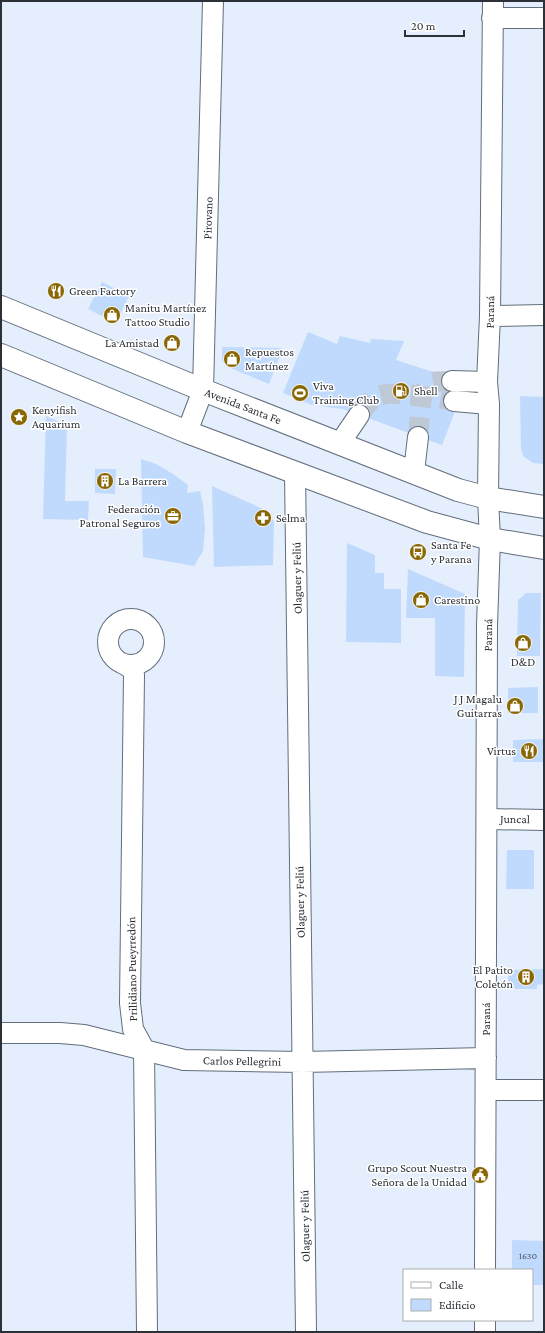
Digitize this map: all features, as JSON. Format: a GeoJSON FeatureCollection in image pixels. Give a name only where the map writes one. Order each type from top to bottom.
{"type":"FeatureCollection","features":[{"type":"Feature","properties":{"kind":"main road","name":"Avenida Santa Fe"},"geometry":{"type":"LineString","coordinates":[[1,307],[203,390],[458,490],[488,498],[544,506]]}},
{"type":"Feature","properties":{"kind":"main road"},"geometry":{"type":"LineString","coordinates":[[1,355],[187,432],[427,522],[490,539],[544,548]]}},
{"type":"Feature","properties":{"kind":"street","name":"Pirovano"},"geometry":{"type":"LineString","coordinates":[[187,432],[203,390],[213,1]]}},
{"type":"Feature","properties":{"kind":"street"},"geometry":{"type":"LineString","coordinates":[[492,10],[544,18]]}},
{"type":"Feature","properties":{"kind":"street","name":"Paraná"},"geometry":{"type":"LineString","coordinates":[[485,1269],[487,625],[490,539],[488,498],[489,404],[487,382],[490,316],[492,10]]}},
{"type":"Feature","properties":{"kind":"street"},"geometry":{"type":"LineString","coordinates":[[490,316],[544,315]]}},
{"type":"Feature","properties":{"kind":"street"},"geometry":{"type":"LineString","coordinates":[[452,381],[487,382]]}},
{"type":"Feature","properties":{"kind":"street"},"geometry":{"type":"LineString","coordinates":[[454,401],[489,404]]}},
{"type":"Feature","properties":{"kind":"street"},"geometry":{"type":"LineString","coordinates":[[340,444],[359,415]]}},
{"type":"Feature","properties":{"kind":"street"},"geometry":{"type":"LineString","coordinates":[[414,472],[418,437]]}},
{"type":"Feature","properties":{"kind":"street","name":"Olaguer y Feliú"},"geometry":{"type":"LineString","coordinates":[[295,472],[306,1332]]}},
{"type":"Feature","properties":{"kind":"street","name":"Prilidiano Pueyrredón"},"geometry":{"type":"LineString","coordinates":[[134,667],[130,1004],[133,1028],[144,1049],[147,1332]]}},
{"type":"Feature","properties":{"kind":"street","name":"Juncal"},"geometry":{"type":"LineString","coordinates":[[487,819],[544,820]]}},
{"type":"Feature","properties":{"kind":"street","name":"Carlos Pellegrini"},"geometry":{"type":"LineString","coordinates":[[1,1033],[60,1033],[84,1035],[184,1060],[302,1062],[486,1058]]}},
{"type":"Feature","properties":{"kind":"street"},"geometry":{"type":"LineString","coordinates":[[486,1090],[544,1090]]}},
{"type":"Feature","properties":{"kind":"street"},"geometry":{"type":"LineString","coordinates":[[485,1321],[485,1332]]}},
{"type":"Feature","properties":{"kind":"building"},"geometry":{"type":"Polygon","coordinates":[[[102,282],[129,296],[116,323],[88,309],[102,282]]]}},
{"type":"Feature","properties":{"kind":"building","name":"Shell"},"geometry":{"type":"Polygon","coordinates":[[[308,332],[337,344],[340,336],[370,343],[371,339],[404,341],[396,360],[452,378],[454,414],[442,445],[343,409],[312,405],[283,393],[308,332]]]}},
{"type":"Feature","properties":{"kind":"building"},"geometry":{"type":"Polygon","coordinates":[[[222,347],[283,348],[269,384],[228,367],[222,361],[222,347]]]}},
{"type":"Feature","properties":{"kind":"building"},"geometry":{"type":"Polygon","coordinates":[[[520,396],[544,397],[544,464],[533,463],[523,456],[521,448],[520,396]]]}},
{"type":"Feature","properties":{"kind":"building"},"geometry":{"type":"Polygon","coordinates":[[[46,416],[67,425],[65,501],[89,501],[88,520],[43,519],[46,416]]]}},
{"type":"Feature","properties":{"kind":"building","name":"Federación Patronal Seguros"},"geometry":{"type":"Polygon","coordinates":[[[141,459],[156,464],[188,485],[187,493],[200,491],[203,504],[205,529],[203,551],[194,566],[143,557],[141,459]]]}},
{"type":"Feature","properties":{"kind":"building","name":"La Barrera"},"geometry":{"type":"Polygon","coordinates":[[[95,469],[116,469],[115,494],[95,493],[95,469]]]}},
{"type":"Feature","properties":{"kind":"building"},"geometry":{"type":"Polygon","coordinates":[[[212,486],[263,509],[274,521],[273,565],[214,567],[212,486]]]}},
{"type":"Feature","properties":{"kind":"building"},"geometry":{"type":"Polygon","coordinates":[[[347,543],[375,555],[375,573],[384,573],[384,589],[401,589],[401,643],[346,642],[347,543]]]}},
{"type":"Feature","properties":{"kind":"building"},"geometry":{"type":"Polygon","coordinates":[[[408,569],[465,594],[464,677],[435,676],[435,618],[406,618],[408,569]]]}},
{"type":"Feature","properties":{"kind":"building"},"geometry":{"type":"Polygon","coordinates":[[[526,593],[541,593],[540,656],[517,656],[518,600],[526,593]]]}},
{"type":"Feature","properties":{"kind":"building"},"geometry":{"type":"Polygon","coordinates":[[[538,687],[538,713],[508,713],[508,688],[538,687]]]}},
{"type":"Feature","properties":{"kind":"building","name":"Virtus"},"geometry":{"type":"Polygon","coordinates":[[[544,739],[544,762],[513,762],[513,740],[544,739]]]}},
{"type":"Feature","properties":{"kind":"building"},"geometry":{"type":"Polygon","coordinates":[[[507,850],[534,850],[534,889],[506,889],[507,850]]]}},
{"type":"Feature","properties":{"kind":"building","name":"El Patito Coletón"},"geometry":{"type":"Polygon","coordinates":[[[544,969],[544,984],[537,985],[537,989],[508,989],[508,970],[544,969]]]}},
{"type":"Feature","properties":{"kind":"building"},"geometry":{"type":"Polygon","coordinates":[[[512,1240],[544,1241],[544,1285],[533,1285],[533,1269],[512,1269],[512,1240]]]}},
{"type":"Feature","properties":{"kind":"tunnel"},"geometry":{"type":"LineString","coordinates":[[418,437],[422,399],[426,387],[432,382],[452,381]]}},
{"type":"Feature","properties":{"kind":"tunnel"},"geometry":{"type":"LineString","coordinates":[[359,415],[372,400],[383,395],[403,394],[454,401]]}},
{"type":"Feature","properties":{"kind":"place","name":"Green Factory"},"geometry":{"type":"Point","coordinates":[56,291]}},
{"type":"Feature","properties":{"kind":"place","name":"Manitu Martínez Tattoo Studio"},"geometry":{"type":"Point","coordinates":[112,315]}},
{"type":"Feature","properties":{"kind":"place","name":"La Amistad"},"geometry":{"type":"Point","coordinates":[172,343]}},
{"type":"Feature","properties":{"kind":"place","name":"Repuestos Martínez"},"geometry":{"type":"Point","coordinates":[232,359]}},
{"type":"Feature","properties":{"kind":"place","name":"Shell"},"geometry":{"type":"Point","coordinates":[401,391]}},
{"type":"Feature","properties":{"kind":"place","name":"Viva Training Club"},"geometry":{"type":"Point","coordinates":[300,393]}},
{"type":"Feature","properties":{"kind":"place","name":"Kenyifish Aquarium"},"geometry":{"type":"Point","coordinates":[19,417]}},
{"type":"Feature","properties":{"kind":"place","name":"La Barrera"},"geometry":{"type":"Point","coordinates":[105,481]}},
{"type":"Feature","properties":{"kind":"place","name":"Federación Patronal Seguros"},"geometry":{"type":"Point","coordinates":[173,516]}},
{"type":"Feature","properties":{"kind":"place","name":"Selma"},"geometry":{"type":"Point","coordinates":[263,518]}},
{"type":"Feature","properties":{"kind":"place","name":"Santa Fe y Parana"},"geometry":{"type":"Point","coordinates":[418,552]}},
{"type":"Feature","properties":{"kind":"place","name":"Carestino"},"geometry":{"type":"Point","coordinates":[421,600]}},
{"type":"Feature","properties":{"kind":"place","name":"D&D"},"geometry":{"type":"Point","coordinates":[523,643]}},
{"type":"Feature","properties":{"kind":"place","name":"J J Magalu Guitarras"},"geometry":{"type":"Point","coordinates":[515,706]}},
{"type":"Feature","properties":{"kind":"place","name":"Virtus"},"geometry":{"type":"Point","coordinates":[529,751]}},
{"type":"Feature","properties":{"kind":"place","name":"El Patito Coletón"},"geometry":{"type":"Point","coordinates":[526,977]}},
{"type":"Feature","properties":{"kind":"place","name":"Grupo Scout Nuestra Señora de la Unidad"},"geometry":{"type":"Point","coordinates":[480,1175]}}]}
